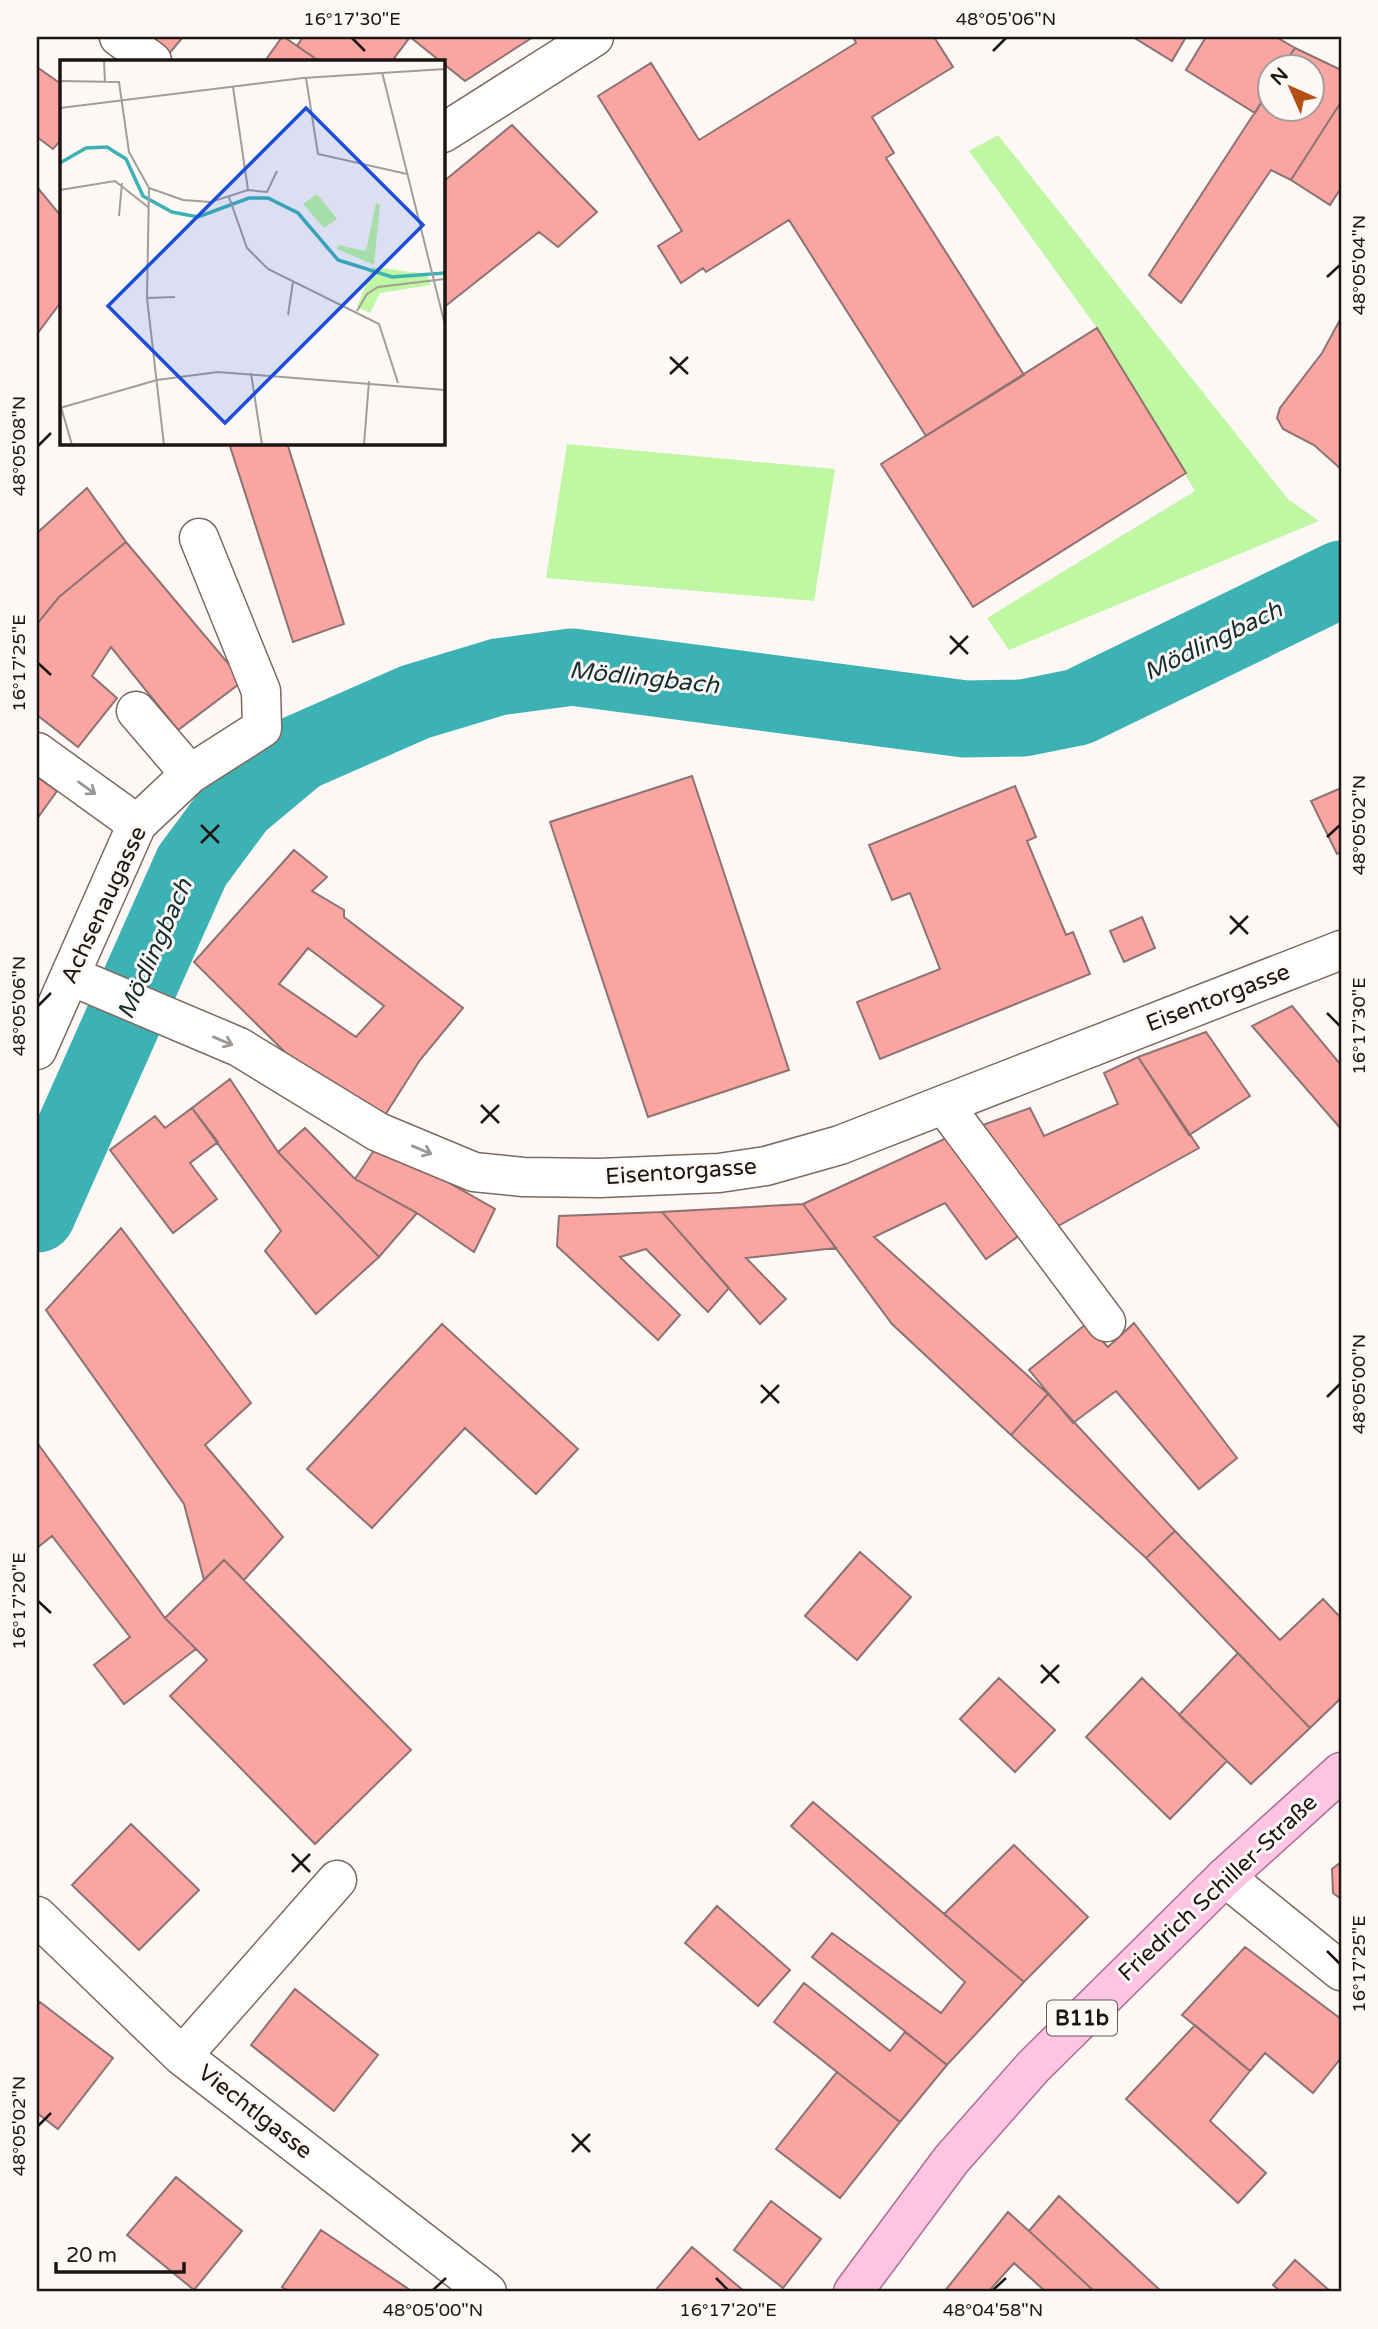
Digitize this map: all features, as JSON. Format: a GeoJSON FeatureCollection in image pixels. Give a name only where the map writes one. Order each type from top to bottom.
{"type":"FeatureCollection","features":[{"type":"Feature","properties":{"kind":"main road","name":"Friedrich Schiller-Straße"},"geometry":{"type":"LineString","coordinates":[[853,2292],[951,2160],[1033,2067],[1225,1877],[1341,1772]]}},
{"type":"Feature","properties":{"kind":"street"},"geometry":{"type":"LineString","coordinates":[[119,37],[151,60]]}},
{"type":"Feature","properties":{"kind":"street"},"geometry":{"type":"LineString","coordinates":[[444,132],[594,37]]}},
{"type":"Feature","properties":{"kind":"street","name":"Achsenaugasse"},"geometry":{"type":"LineString","coordinates":[[37,1049],[88,983],[137,824],[190,774],[262,728],[261,691],[200,538]]}},
{"type":"Feature","properties":{"kind":"street"},"geometry":{"type":"LineString","coordinates":[[136,711],[190,774]]}},
{"type":"Feature","properties":{"kind":"street"},"geometry":{"type":"LineString","coordinates":[[37,752],[137,824]]}},
{"type":"Feature","properties":{"kind":"street","name":"Eisentorgasse"},"geometry":{"type":"LineString","coordinates":[[88,983],[239,1047],[378,1132],[474,1172],[523,1177],[587,1178],[719,1173],[766,1166],[840,1145],[1341,950]]}},
{"type":"Feature","properties":{"kind":"street"},"geometry":{"type":"LineString","coordinates":[[944,1105],[1106,1322]]}},
{"type":"Feature","properties":{"kind":"street"},"geometry":{"type":"LineString","coordinates":[[1225,1877],[1341,1971]]}},
{"type":"Feature","properties":{"kind":"street"},"geometry":{"type":"LineString","coordinates":[[182,2056],[337,1880]]}},
{"type":"Feature","properties":{"kind":"street","name":"Viechtlgasse"},"geometry":{"type":"LineString","coordinates":[[37,1916],[182,2056],[487,2292]]}},
{"type":"Feature","properties":{"kind":"green space"},"geometry":{"type":"Polygon","coordinates":[[[998,135],[1288,499],[1319,521],[1009,650],[987,618],[1195,491],[1097,328],[969,151],[998,135]]]}},
{"type":"Feature","properties":{"kind":"green space"},"geometry":{"type":"Polygon","coordinates":[[[567,444],[835,469],[814,601],[546,578],[567,444]]]}},
{"type":"Feature","properties":{"kind":"building"},"geometry":{"type":"Polygon","coordinates":[[[144,37],[183,37],[168,55],[144,37]]]}},
{"type":"Feature","properties":{"kind":"building"},"geometry":{"type":"Polygon","coordinates":[[[284,37],[318,60],[266,60],[284,37]]]}},
{"type":"Feature","properties":{"kind":"building"},"geometry":{"type":"Polygon","coordinates":[[[303,37],[410,37],[393,60],[318,60],[297,46],[303,37]]]}},
{"type":"Feature","properties":{"kind":"building"},"geometry":{"type":"Polygon","coordinates":[[[410,37],[533,37],[465,81],[444,64],[444,60],[439,60],[410,37]]]}},
{"type":"Feature","properties":{"kind":"building"},"geometry":{"type":"Polygon","coordinates":[[[853,37],[934,37],[953,67],[872,117],[894,153],[886,158],[1024,375],[926,436],[789,220],[706,272],[703,268],[681,283],[658,246],[682,231],[598,96],[651,63],[699,140],[856,43],[853,37]]]}},
{"type":"Feature","properties":{"kind":"building"},"geometry":{"type":"Polygon","coordinates":[[[1133,37],[1186,37],[1172,61],[1133,37]]]}},
{"type":"Feature","properties":{"kind":"building"},"geometry":{"type":"Polygon","coordinates":[[[1206,37],[1276,37],[1295,48],[1292,52],[1256,52],[1255,113],[1186,70],[1206,37]]]}},
{"type":"Feature","properties":{"kind":"building"},"geometry":{"type":"Polygon","coordinates":[[[1326,63],[1341,70],[1341,102],[1291,180],[1271,170],[1181,303],[1149,275],[1256,111],[1256,122],[1326,122],[1326,63]]]}},
{"type":"Feature","properties":{"kind":"building"},"geometry":{"type":"Polygon","coordinates":[[[37,67],[60,83],[60,141],[53,149],[37,137],[37,67]]]}},
{"type":"Feature","properties":{"kind":"building"},"geometry":{"type":"Polygon","coordinates":[[[1341,102],[1341,188],[1330,205],[1291,180],[1341,102]]]}},
{"type":"Feature","properties":{"kind":"building"},"geometry":{"type":"Polygon","coordinates":[[[512,125],[597,212],[558,247],[539,232],[444,307],[444,181],[512,125]]]}},
{"type":"Feature","properties":{"kind":"building"},"geometry":{"type":"Polygon","coordinates":[[[37,187],[60,215],[60,303],[37,334],[37,187]]]}},
{"type":"Feature","properties":{"kind":"building"},"geometry":{"type":"Polygon","coordinates":[[[1341,318],[1341,469],[1314,445],[1283,429],[1277,418],[1280,408],[1322,353],[1341,318]]]}},
{"type":"Feature","properties":{"kind":"building"},"geometry":{"type":"Polygon","coordinates":[[[1097,328],[1186,473],[973,607],[881,464],[1097,328]]]}},
{"type":"Feature","properties":{"kind":"building"},"geometry":{"type":"Polygon","coordinates":[[[229,444],[287,444],[344,624],[293,642],[229,444]]]}},
{"type":"Feature","properties":{"kind":"building"},"geometry":{"type":"Polygon","coordinates":[[[87,488],[126,542],[59,597],[37,624],[37,533],[87,488]]]}},
{"type":"Feature","properties":{"kind":"building"},"geometry":{"type":"Polygon","coordinates":[[[126,542],[243,681],[178,730],[111,647],[92,676],[117,698],[78,747],[37,715],[37,624],[59,597],[126,542]]]}},
{"type":"Feature","properties":{"kind":"building"},"geometry":{"type":"Polygon","coordinates":[[[692,776],[789,1070],[648,1117],[550,822],[692,776]]]}},
{"type":"Feature","properties":{"kind":"building"},"geometry":{"type":"Polygon","coordinates":[[[37,777],[57,791],[37,819],[37,777]]]}},
{"type":"Feature","properties":{"kind":"building"},"geometry":{"type":"Polygon","coordinates":[[[1015,786],[1036,837],[1027,841],[1066,935],[1073,932],[1090,974],[880,1059],[857,1002],[940,969],[910,893],[892,900],[869,845],[1015,786]]]}},
{"type":"Feature","properties":{"kind":"building"},"geometry":{"type":"Polygon","coordinates":[[[1341,788],[1341,852],[1337,854],[1311,801],[1341,788]]]}},
{"type":"Feature","properties":{"kind":"building"},"geometry":{"type":"Polygon","coordinates":[[[294,850],[327,877],[312,891],[344,910],[344,917],[463,1008],[420,1060],[382,1120],[308,1075],[194,962],[294,850]],[[308,948],[279,984],[356,1037],[384,1006],[308,948]]]}},
{"type":"Feature","properties":{"kind":"building"},"geometry":{"type":"Polygon","coordinates":[[[1142,917],[1155,948],[1124,962],[1110,931],[1142,917]]]}},
{"type":"Feature","properties":{"kind":"building"},"geometry":{"type":"Polygon","coordinates":[[[1292,1006],[1341,1065],[1341,1129],[1252,1026],[1292,1006]]]}},
{"type":"Feature","properties":{"kind":"building"},"geometry":{"type":"Polygon","coordinates":[[[1206,1032],[1250,1096],[1189,1135],[1138,1057],[1206,1032]]]}},
{"type":"Feature","properties":{"kind":"building"},"geometry":{"type":"Polygon","coordinates":[[[1138,1057],[1199,1148],[1049,1231],[980,1126],[1030,1108],[1044,1136],[1118,1104],[1104,1073],[1138,1057]]]}},
{"type":"Feature","properties":{"kind":"building"},"geometry":{"type":"Polygon","coordinates":[[[230,1079],[278,1152],[379,1257],[316,1314],[265,1251],[281,1231],[192,1108],[230,1079]]]}},
{"type":"Feature","properties":{"kind":"building"},"geometry":{"type":"Polygon","coordinates":[[[192,1108],[218,1142],[190,1163],[217,1199],[173,1233],[110,1150],[155,1116],[165,1128],[192,1108]]]}},
{"type":"Feature","properties":{"kind":"building"},"geometry":{"type":"Polygon","coordinates":[[[305,1128],[355,1179],[417,1213],[379,1257],[278,1152],[305,1128]]]}},
{"type":"Feature","properties":{"kind":"building"},"geometry":{"type":"Polygon","coordinates":[[[953,1135],[1020,1235],[986,1259],[945,1203],[874,1237],[1048,1394],[1011,1435],[892,1324],[803,1204],[953,1135]]]}},
{"type":"Feature","properties":{"kind":"building"},"geometry":{"type":"Polygon","coordinates":[[[379,1143],[495,1209],[474,1252],[417,1213],[355,1179],[379,1143]]]}},
{"type":"Feature","properties":{"kind":"building"},"geometry":{"type":"Polygon","coordinates":[[[803,1204],[836,1248],[746,1258],[786,1299],[760,1324],[662,1212],[803,1204]]]}},
{"type":"Feature","properties":{"kind":"building"},"geometry":{"type":"Polygon","coordinates":[[[662,1212],[729,1288],[708,1312],[646,1249],[620,1257],[680,1315],[658,1340],[557,1246],[559,1216],[662,1212]]]}},
{"type":"Feature","properties":{"kind":"building"},"geometry":{"type":"Polygon","coordinates":[[[121,1228],[251,1403],[205,1445],[283,1537],[244,1580],[224,1560],[204,1580],[184,1504],[46,1310],[121,1228]]]}},
{"type":"Feature","properties":{"kind":"building"},"geometry":{"type":"Polygon","coordinates":[[[1134,1323],[1237,1458],[1199,1489],[1116,1391],[1073,1423],[1029,1370],[1086,1324],[1108,1347],[1134,1323]]]}},
{"type":"Feature","properties":{"kind":"building"},"geometry":{"type":"Polygon","coordinates":[[[442,1324],[578,1449],[536,1494],[465,1428],[372,1528],[307,1469],[442,1324]]]}},
{"type":"Feature","properties":{"kind":"building"},"geometry":{"type":"Polygon","coordinates":[[[1048,1394],[1175,1531],[1146,1558],[1011,1435],[1048,1394]]]}},
{"type":"Feature","properties":{"kind":"building"},"geometry":{"type":"Polygon","coordinates":[[[38,1444],[165,1618],[196,1649],[124,1704],[94,1665],[130,1637],[52,1536],[37,1548],[38,1444]]]}},
{"type":"Feature","properties":{"kind":"building"},"geometry":{"type":"Polygon","coordinates":[[[1175,1531],[1280,1640],[1323,1599],[1341,1618],[1341,1698],[1310,1728],[1146,1558],[1175,1531]]]}},
{"type":"Feature","properties":{"kind":"building"},"geometry":{"type":"Polygon","coordinates":[[[860,1552],[911,1597],[857,1660],[805,1616],[860,1552]]]}},
{"type":"Feature","properties":{"kind":"building"},"geometry":{"type":"Polygon","coordinates":[[[224,1560],[411,1750],[315,1844],[170,1696],[207,1660],[165,1618],[224,1560]]]}},
{"type":"Feature","properties":{"kind":"building"},"geometry":{"type":"Polygon","coordinates":[[[1238,1653],[1310,1728],[1251,1784],[1179,1715],[1238,1653]]]}},
{"type":"Feature","properties":{"kind":"building"},"geometry":{"type":"Polygon","coordinates":[[[999,1678],[1055,1730],[1015,1772],[960,1719],[999,1678]]]}},
{"type":"Feature","properties":{"kind":"building"},"geometry":{"type":"Polygon","coordinates":[[[1142,1678],[1227,1761],[1170,1819],[1086,1737],[1142,1678]]]}},
{"type":"Feature","properties":{"kind":"building"},"geometry":{"type":"Polygon","coordinates":[[[813,1802],[1024,1982],[947,2065],[812,1957],[832,1933],[941,2013],[965,1982],[791,1826],[813,1802]]]}},
{"type":"Feature","properties":{"kind":"building"},"geometry":{"type":"Polygon","coordinates":[[[131,1824],[199,1890],[139,1950],[72,1885],[131,1824]]]}},
{"type":"Feature","properties":{"kind":"building"},"geometry":{"type":"Polygon","coordinates":[[[1014,1845],[1088,1917],[1024,1982],[944,1914],[1014,1845]]]}},
{"type":"Feature","properties":{"kind":"building"},"geometry":{"type":"Polygon","coordinates":[[[1341,1862],[1341,1899],[1333,1893],[1332,1869],[1341,1862]]]}},
{"type":"Feature","properties":{"kind":"building"},"geometry":{"type":"Polygon","coordinates":[[[717,1906],[790,1970],[758,2006],[685,1943],[717,1906]]]}},
{"type":"Feature","properties":{"kind":"building"},"geometry":{"type":"Polygon","coordinates":[[[1245,1947],[1341,2019],[1341,2058],[1313,2093],[1265,2053],[1250,2071],[1182,2015],[1245,1947]]]}},
{"type":"Feature","properties":{"kind":"building"},"geometry":{"type":"Polygon","coordinates":[[[804,1983],[890,2051],[905,2032],[947,2065],[900,2122],[774,2022],[804,1983]]]}},
{"type":"Feature","properties":{"kind":"building"},"geometry":{"type":"Polygon","coordinates":[[[295,1989],[378,2055],[334,2111],[251,2045],[295,1989]]]}},
{"type":"Feature","properties":{"kind":"building"},"geometry":{"type":"Polygon","coordinates":[[[40,2002],[113,2058],[58,2129],[37,2113],[37,2006],[40,2002]]]}},
{"type":"Feature","properties":{"kind":"building"},"geometry":{"type":"Polygon","coordinates":[[[1195,2025],[1250,2071],[1210,2121],[1266,2173],[1238,2203],[1126,2099],[1195,2025]]]}},
{"type":"Feature","properties":{"kind":"building"},"geometry":{"type":"Polygon","coordinates":[[[837,2072],[900,2122],[840,2198],[776,2149],[837,2072]]]}},
{"type":"Feature","properties":{"kind":"building"},"geometry":{"type":"Polygon","coordinates":[[[176,2177],[242,2231],[194,2290],[127,2235],[176,2177]]]}},
{"type":"Feature","properties":{"kind":"building"},"geometry":{"type":"Polygon","coordinates":[[[1059,2196],[1162,2292],[1095,2292],[1029,2231],[1059,2196]]]}},
{"type":"Feature","properties":{"kind":"building"},"geometry":{"type":"Polygon","coordinates":[[[771,2201],[821,2239],[783,2288],[734,2250],[771,2201]]]}},
{"type":"Feature","properties":{"kind":"building"},"geometry":{"type":"Polygon","coordinates":[[[1008,2212],[1095,2292],[1046,2292],[1014,2263],[988,2292],[944,2292],[1008,2212]]]}},
{"type":"Feature","properties":{"kind":"building"},"geometry":{"type":"Polygon","coordinates":[[[321,2230],[413,2292],[290,2292],[282,2287],[321,2230]]]}},
{"type":"Feature","properties":{"kind":"building"},"geometry":{"type":"Polygon","coordinates":[[[692,2247],[745,2292],[654,2292],[692,2247]]]}},
{"type":"Feature","properties":{"kind":"building"},"geometry":{"type":"Polygon","coordinates":[[[1295,2260],[1331,2292],[1281,2292],[1273,2285],[1295,2260]]]}},
{"type":"Feature","properties":{"kind":"waterway","name":"Mödlingbach"},"geometry":{"type":"LineString","coordinates":[[37,1214],[192,866],[238,804],[299,753],[415,702],[498,677],[572,667],[965,719],[1023,718],[1078,707],[1341,579]]}}]}
